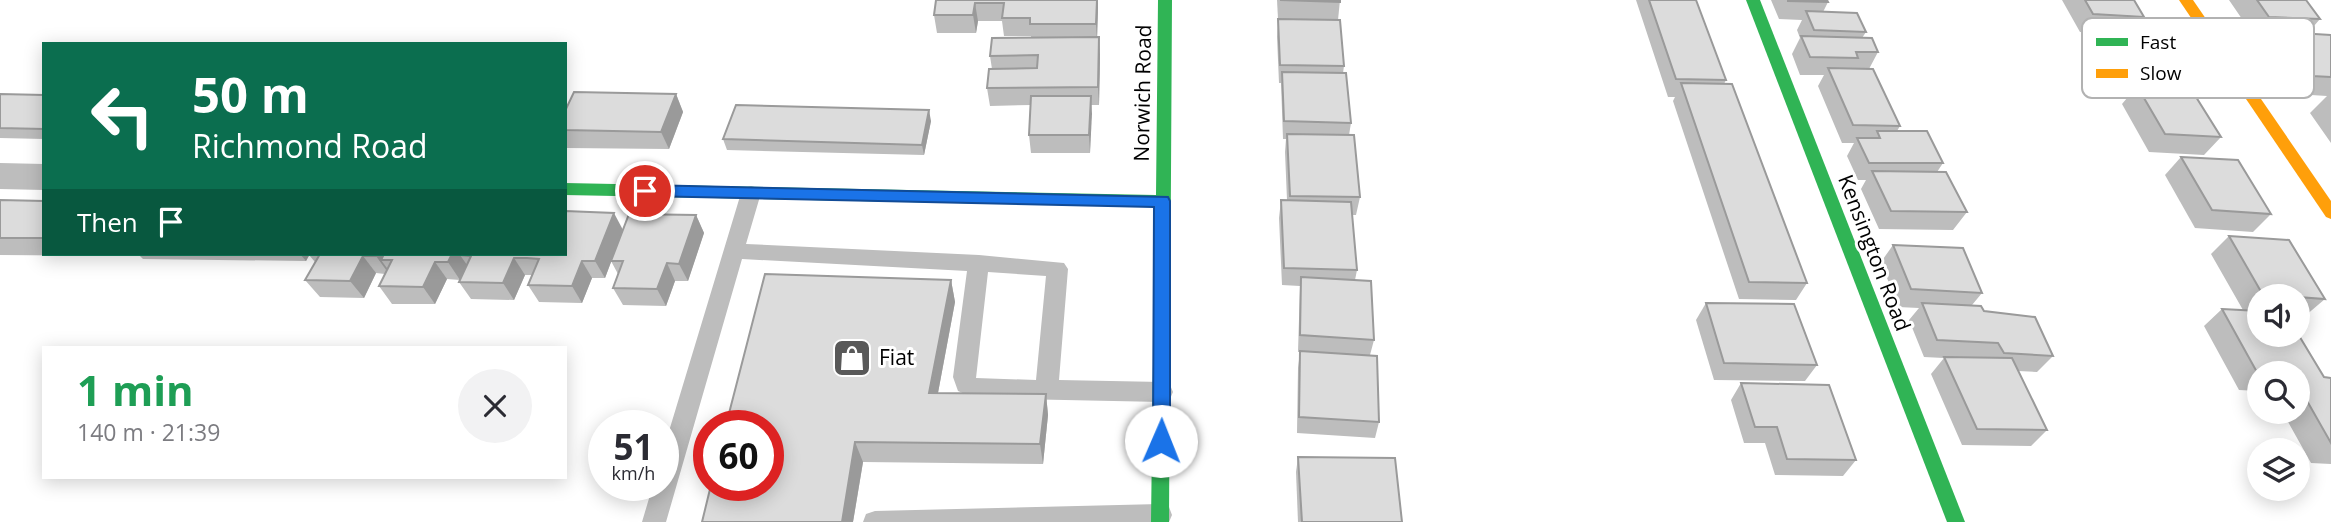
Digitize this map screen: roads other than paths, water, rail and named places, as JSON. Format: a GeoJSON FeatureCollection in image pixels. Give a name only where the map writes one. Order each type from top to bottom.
{"type":"FeatureCollection","features":[{"type":"Feature","properties":{"kind":"street","name":"Norwich Road"},"geometry":{"type":"LineString","coordinates":[[1160,518],[1166,0]]}},
{"type":"Feature","properties":{"kind":"street","name":"Kensington Road"},"geometry":{"type":"LineString","coordinates":[[1752,0],[1956,522]]}},
{"type":"Feature","properties":{"kind":"street"},"geometry":{"type":"LineString","coordinates":[[2186,0],[2198,18]]}},
{"type":"Feature","properties":{"kind":"street"},"geometry":{"type":"LineString","coordinates":[[2252,98],[2331,214]]}},
{"type":"Feature","properties":{"kind":"street"},"geometry":{"type":"LineString","coordinates":[[0,176],[42,177]]}},
{"type":"Feature","properties":{"kind":"street"},"geometry":{"type":"LineString","coordinates":[[567,189],[1162,201]]}},
{"type":"Feature","properties":{"kind":"lane"},"geometry":{"type":"LineString","coordinates":[[654,522],[751,193]]}},
{"type":"Feature","properties":{"kind":"lane"},"geometry":{"type":"LineString","coordinates":[[734,251],[1057,268],[1047,389]]}},
{"type":"Feature","properties":{"kind":"lane"},"geometry":{"type":"LineString","coordinates":[[978,263],[964,377],[966,384],[974,388],[1162,392]]}},
{"type":"Feature","properties":{"kind":"lane"},"geometry":{"type":"LineString","coordinates":[[875,522],[1160,518]]}},
{"type":"Feature","properties":{"kind":"place","name":"Fiat"},"geometry":{"type":"Point","coordinates":[852,358]}}]}
